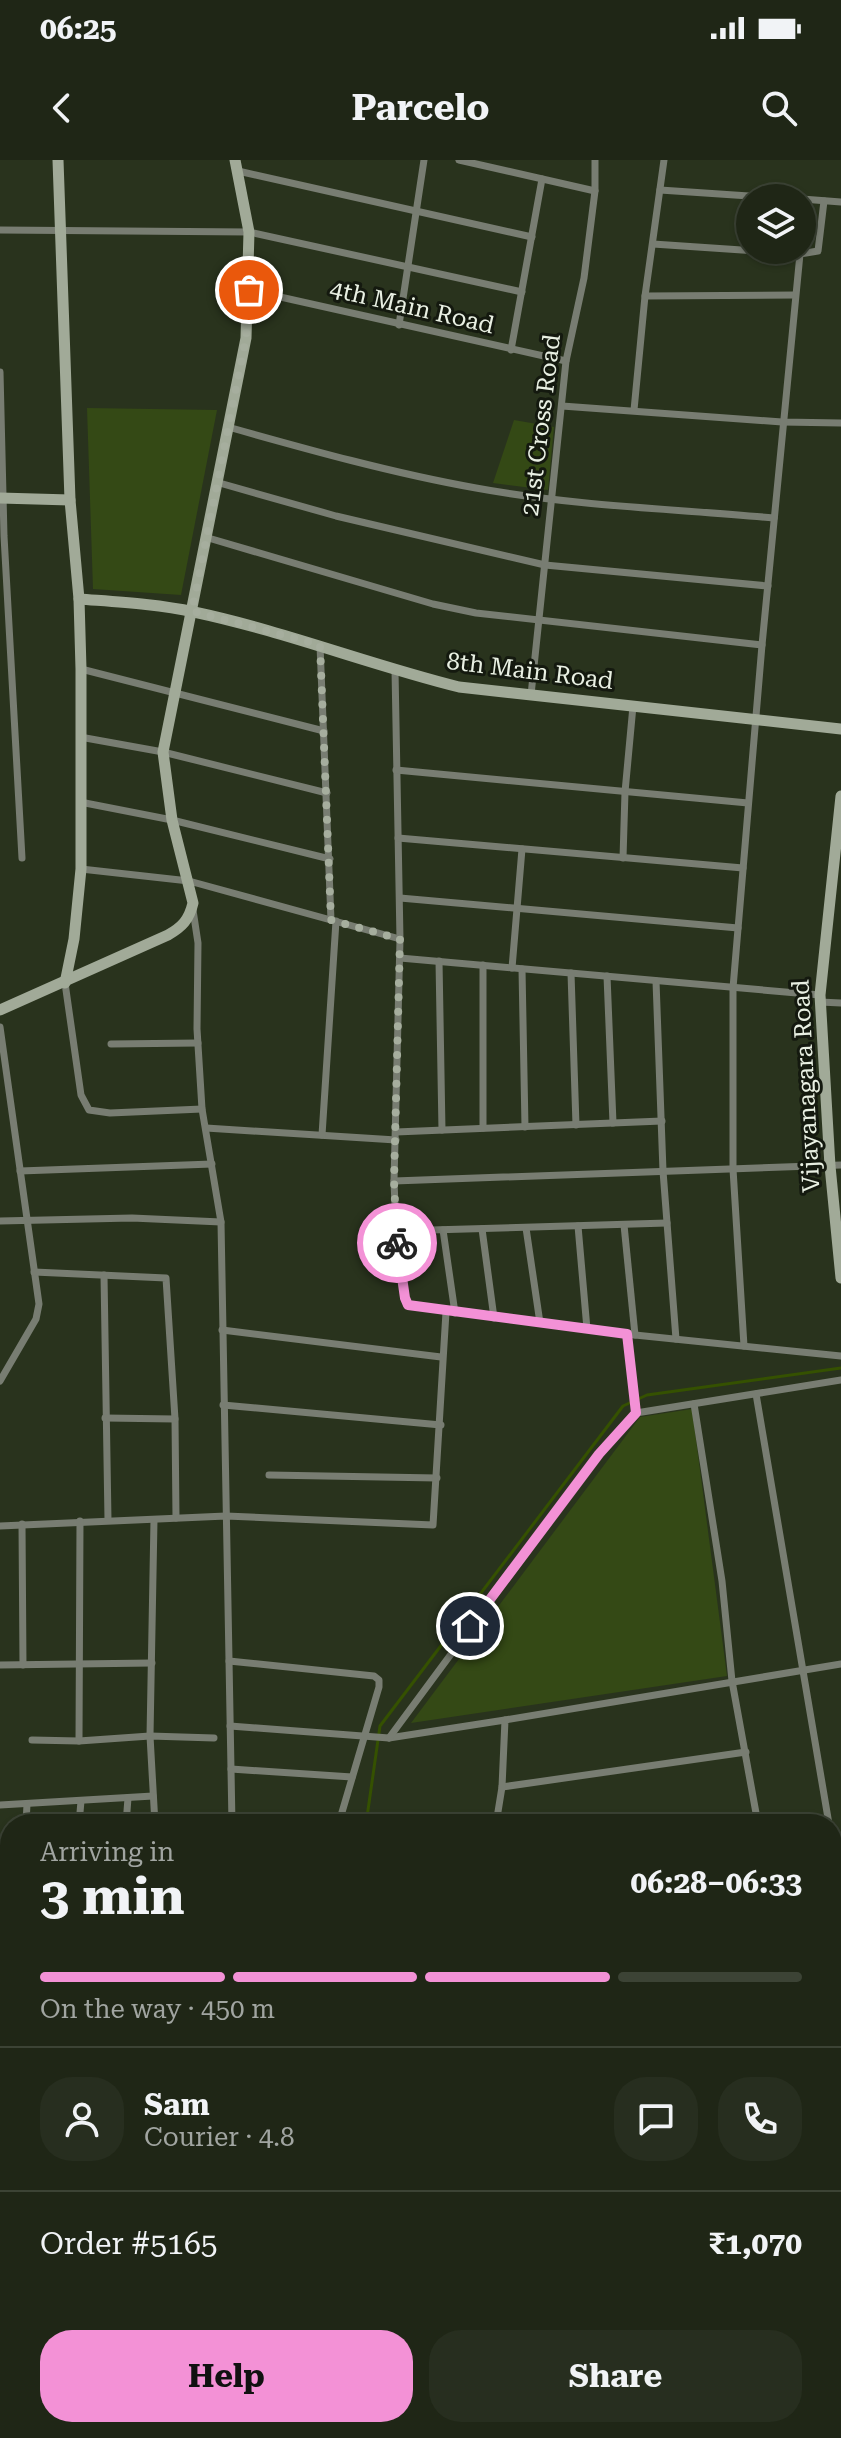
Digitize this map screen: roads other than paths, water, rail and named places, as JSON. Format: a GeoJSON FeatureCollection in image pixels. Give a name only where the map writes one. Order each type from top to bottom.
{"type":"FeatureCollection","features":[{"type":"Feature","properties":{"kind":"street"},"geometry":{"type":"LineString","coordinates":[[58,160],[70,500],[79,599],[81,669],[81,869],[74,939],[65,983],[81,1095],[83,1104],[89,1110],[110,1113],[202,1109]]}},
{"type":"Feature","properties":{"kind":"street"},"geometry":{"type":"LineString","coordinates":[[399,325],[424,160]]}},
{"type":"Feature","properties":{"kind":"street"},"geometry":{"type":"LineString","coordinates":[[459,160],[595,191]]}},
{"type":"Feature","properties":{"kind":"street","name":"21st Cross Road"},"geometry":{"type":"LineString","coordinates":[[531,695],[566,361],[584,278],[595,191],[595,160]]}},
{"type":"Feature","properties":{"kind":"street"},"geometry":{"type":"LineString","coordinates":[[634,410],[645,296],[664,160]]}},
{"type":"Feature","properties":{"kind":"street"},"geometry":{"type":"LineString","coordinates":[[232,1814],[221,1222],[202,1109],[198,1043],[198,943],[189,881],[172,820],[163,752],[246,338],[249,232],[237,166],[532,237]]}},
{"type":"Feature","properties":{"kind":"street"},"geometry":{"type":"LineString","coordinates":[[511,350],[542,179]]}},
{"type":"Feature","properties":{"kind":"street"},"geometry":{"type":"LineString","coordinates":[[660,190],[736,195]]}},
{"type":"Feature","properties":{"kind":"street"},"geometry":{"type":"LineString","coordinates":[[816,200],[841,202]]}},
{"type":"Feature","properties":{"kind":"street"},"geometry":{"type":"LineString","coordinates":[[816,251],[824,201]]}},
{"type":"Feature","properties":{"kind":"street"},"geometry":{"type":"LineString","coordinates":[[0,230],[249,232],[522,292]]}},
{"type":"Feature","properties":{"kind":"street"},"geometry":{"type":"LineString","coordinates":[[653,244],[736,250]]}},
{"type":"Feature","properties":{"kind":"street"},"geometry":{"type":"LineString","coordinates":[[744,1346],[733,1169],[733,988],[782,422],[799,264]]}},
{"type":"Feature","properties":{"kind":"street","name":"4th Main Road"},"geometry":{"type":"LineString","coordinates":[[249,290],[566,361]]}},
{"type":"Feature","properties":{"kind":"street"},"geometry":{"type":"LineString","coordinates":[[645,296],[795,295]]}},
{"type":"Feature","properties":{"kind":"street"},"geometry":{"type":"LineString","coordinates":[[0,372],[4,536],[22,858]]}},
{"type":"Feature","properties":{"kind":"street"},"geometry":{"type":"LineString","coordinates":[[562,406],[782,422],[841,423]]}},
{"type":"Feature","properties":{"kind":"street"},"geometry":{"type":"LineString","coordinates":[[228,427],[417,476],[477,488],[550,499],[774,518]]}},
{"type":"Feature","properties":{"kind":"street"},"geometry":{"type":"LineString","coordinates":[[216,482],[336,516],[545,565],[768,586]]}},
{"type":"Feature","properties":{"kind":"street"},"geometry":{"type":"LineString","coordinates":[[3,498],[70,500]]}},
{"type":"Feature","properties":{"kind":"street"},"geometry":{"type":"LineString","coordinates":[[0,561],[4,536]]}},
{"type":"Feature","properties":{"kind":"street"},"geometry":{"type":"LineString","coordinates":[[205,537],[433,604],[476,613],[762,645]]}},
{"type":"Feature","properties":{"kind":"street","name":"8th Main Road"},"geometry":{"type":"LineString","coordinates":[[79,599],[192,611],[459,687],[841,729]]}},
{"type":"Feature","properties":{"kind":"street"},"geometry":{"type":"LineString","coordinates":[[320,645],[334,921],[322,1135]]}},
{"type":"Feature","properties":{"kind":"street"},"geometry":{"type":"LineString","coordinates":[[81,669],[324,731]]}},
{"type":"Feature","properties":{"kind":"street"},"geometry":{"type":"LineString","coordinates":[[395,670],[400,958],[394,1181],[396,1231],[408,1305],[631,1335],[841,1356]]}},
{"type":"Feature","properties":{"kind":"street"},"geometry":{"type":"LineString","coordinates":[[623,858],[633,706]]}},
{"type":"Feature","properties":{"kind":"street"},"geometry":{"type":"LineString","coordinates":[[80,737],[163,752],[327,793]]}},
{"type":"Feature","properties":{"kind":"street"},"geometry":{"type":"LineString","coordinates":[[396,770],[748,803]]}},
{"type":"Feature","properties":{"kind":"street","name":"Vijayanagara Road"},"geometry":{"type":"LineString","coordinates":[[841,796],[820,999],[836,1166],[841,1278]]}},
{"type":"Feature","properties":{"kind":"street"},"geometry":{"type":"LineString","coordinates":[[80,802],[172,820],[330,859]]}},
{"type":"Feature","properties":{"kind":"street"},"geometry":{"type":"LineString","coordinates":[[398,838],[743,868]]}},
{"type":"Feature","properties":{"kind":"street"},"geometry":{"type":"LineString","coordinates":[[512,968],[522,849]]}},
{"type":"Feature","properties":{"kind":"street"},"geometry":{"type":"LineString","coordinates":[[81,869],[189,881],[400,939]]}},
{"type":"Feature","properties":{"kind":"street"},"geometry":{"type":"LineString","coordinates":[[400,898],[738,928]]}},
{"type":"Feature","properties":{"kind":"street"},"geometry":{"type":"LineString","coordinates":[[0,1010],[178,929],[187,922],[193,903]]}},
{"type":"Feature","properties":{"kind":"street"},"geometry":{"type":"LineString","coordinates":[[400,958],[733,988],[841,1003]]}},
{"type":"Feature","properties":{"kind":"street"},"geometry":{"type":"LineString","coordinates":[[439,961],[442,1130]]}},
{"type":"Feature","properties":{"kind":"street"},"geometry":{"type":"LineString","coordinates":[[483,965],[483,1128]]}},
{"type":"Feature","properties":{"kind":"street"},"geometry":{"type":"LineString","coordinates":[[522,969],[525,1127]]}},
{"type":"Feature","properties":{"kind":"street"},"geometry":{"type":"LineString","coordinates":[[571,973],[576,1125]]}},
{"type":"Feature","properties":{"kind":"street"},"geometry":{"type":"LineString","coordinates":[[607,976],[613,1123]]}},
{"type":"Feature","properties":{"kind":"street"},"geometry":{"type":"LineString","coordinates":[[656,981],[663,1171],[676,1339]]}},
{"type":"Feature","properties":{"kind":"street"},"geometry":{"type":"LineString","coordinates":[[0,1027],[39,1304],[36,1319],[0,1381]]}},
{"type":"Feature","properties":{"kind":"street"},"geometry":{"type":"LineString","coordinates":[[111,1044],[198,1043]]}},
{"type":"Feature","properties":{"kind":"street"},"geometry":{"type":"LineString","coordinates":[[206,1128],[396,1136],[442,1130],[662,1121]]}},
{"type":"Feature","properties":{"kind":"street"},"geometry":{"type":"LineString","coordinates":[[20,1171],[212,1164]]}},
{"type":"Feature","properties":{"kind":"street"},"geometry":{"type":"LineString","coordinates":[[394,1181],[836,1166]]}},
{"type":"Feature","properties":{"kind":"street"},"geometry":{"type":"LineString","coordinates":[[0,1221],[132,1218],[221,1222]]}},
{"type":"Feature","properties":{"kind":"street"},"geometry":{"type":"LineString","coordinates":[[396,1231],[667,1223]]}},
{"type":"Feature","properties":{"kind":"street"},"geometry":{"type":"LineString","coordinates":[[624,1225],[636,1413]]}},
{"type":"Feature","properties":{"kind":"street"},"geometry":{"type":"LineString","coordinates":[[578,1226],[587,1329]]}},
{"type":"Feature","properties":{"kind":"street"},"geometry":{"type":"LineString","coordinates":[[526,1228],[540,1323]]}},
{"type":"Feature","properties":{"kind":"street"},"geometry":{"type":"LineString","coordinates":[[482,1229],[494,1318]]}},
{"type":"Feature","properties":{"kind":"street"},"geometry":{"type":"LineString","coordinates":[[443,1230],[455,1313]]}},
{"type":"Feature","properties":{"kind":"street"},"geometry":{"type":"LineString","coordinates":[[34,1272],[166,1278],[175,1419],[176,1518]]}},
{"type":"Feature","properties":{"kind":"street"},"geometry":{"type":"LineString","coordinates":[[104,1275],[108,1520]]}},
{"type":"Feature","properties":{"kind":"street"},"geometry":{"type":"LineString","coordinates":[[0,1526],[226,1516],[433,1525],[446,1312]]}},
{"type":"Feature","properties":{"kind":"street"},"geometry":{"type":"LineString","coordinates":[[222,1330],[441,1357]]}},
{"type":"Feature","properties":{"kind":"street"},"geometry":{"type":"LineString","coordinates":[[386,1738],[599,1454],[636,1413],[841,1380]]}},
{"type":"Feature","properties":{"kind":"street"},"geometry":{"type":"LineString","coordinates":[[756,1394],[827,1814]]}},
{"type":"Feature","properties":{"kind":"street"},"geometry":{"type":"LineString","coordinates":[[694,1404],[722,1581],[732,1681],[757,1814]]}},
{"type":"Feature","properties":{"kind":"street"},"geometry":{"type":"LineString","coordinates":[[223,1405],[441,1425]]}},
{"type":"Feature","properties":{"kind":"street"},"geometry":{"type":"LineString","coordinates":[[105,1418],[175,1419]]}},
{"type":"Feature","properties":{"kind":"street"},"geometry":{"type":"LineString","coordinates":[[269,1475],[437,1478]]}},
{"type":"Feature","properties":{"kind":"street"},"geometry":{"type":"LineString","coordinates":[[154,1520],[150,1736],[154,1814]]}},
{"type":"Feature","properties":{"kind":"street"},"geometry":{"type":"LineString","coordinates":[[79,1741],[80,1521]]}},
{"type":"Feature","properties":{"kind":"street"},"geometry":{"type":"LineString","coordinates":[[22,1524],[23,1665]]}},
{"type":"Feature","properties":{"kind":"street"},"geometry":{"type":"LineString","coordinates":[[229,1661],[374,1676],[379,1680],[367,1737],[341,1814]]}},
{"type":"Feature","properties":{"kind":"street"},"geometry":{"type":"LineString","coordinates":[[0,1665],[152,1663]]}},
{"type":"Feature","properties":{"kind":"street"},"geometry":{"type":"LineString","coordinates":[[230,1726],[386,1738],[841,1664]]}},
{"type":"Feature","properties":{"kind":"street"},"geometry":{"type":"LineString","coordinates":[[498,1814],[505,1720]]}},
{"type":"Feature","properties":{"kind":"street"},"geometry":{"type":"LineString","coordinates":[[32,1740],[79,1741],[150,1736],[214,1738]]}},
{"type":"Feature","properties":{"kind":"street"},"geometry":{"type":"LineString","coordinates":[[502,1787],[746,1752]]}},
{"type":"Feature","properties":{"kind":"street"},"geometry":{"type":"LineString","coordinates":[[231,1769],[352,1777]]}},
{"type":"Feature","properties":{"kind":"street"},"geometry":{"type":"LineString","coordinates":[[0,1805],[153,1796]]}},
{"type":"Feature","properties":{"kind":"street"},"geometry":{"type":"LineString","coordinates":[[127,1814],[128,1798]]}},
{"type":"Feature","properties":{"kind":"street"},"geometry":{"type":"LineString","coordinates":[[80,1814],[81,1801]]}},
{"type":"Feature","properties":{"kind":"street"},"geometry":{"type":"LineString","coordinates":[[26,1814],[27,1804]]}},
{"type":"Feature","properties":{"kind":"waterway"},"geometry":{"type":"LineString","coordinates":[[367,1814],[380,1726],[623,1406],[647,1395],[841,1368]]}}]}
